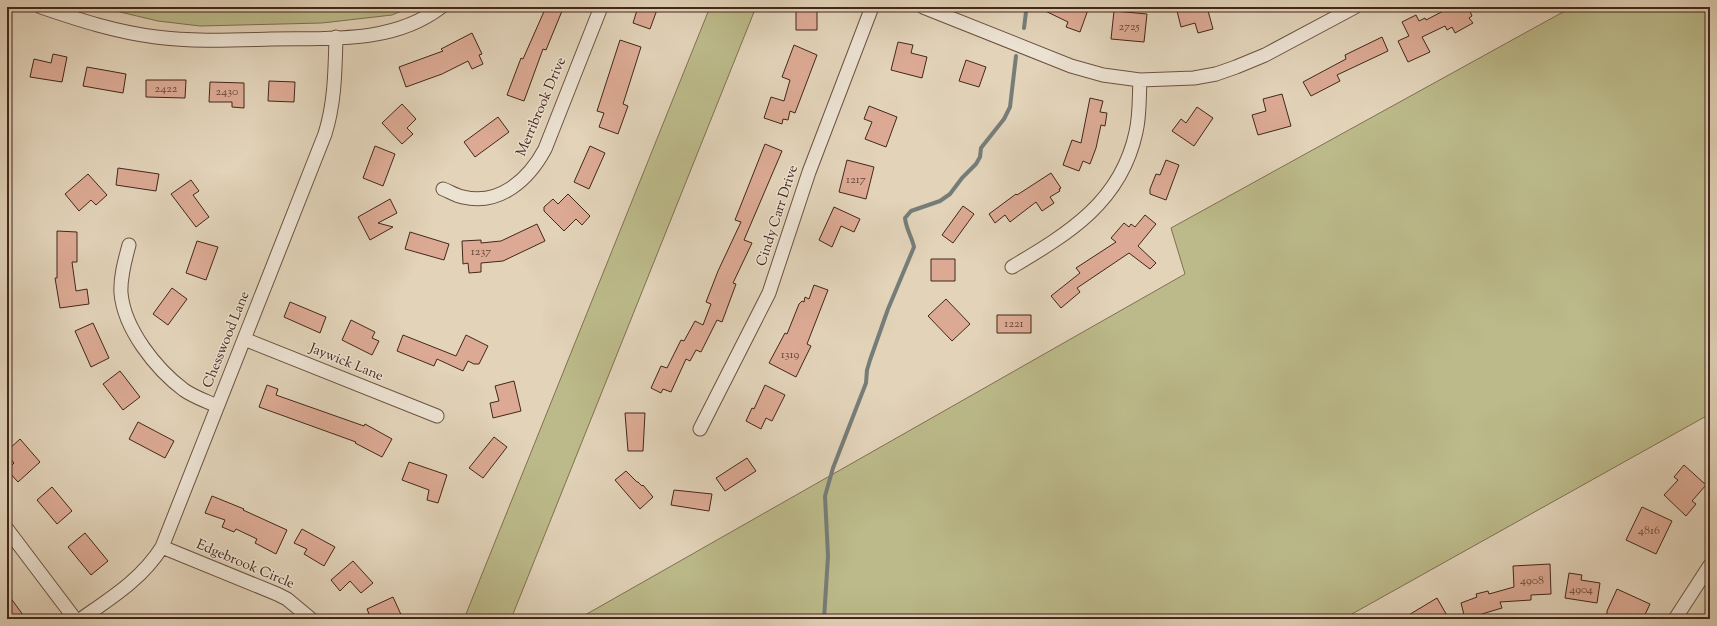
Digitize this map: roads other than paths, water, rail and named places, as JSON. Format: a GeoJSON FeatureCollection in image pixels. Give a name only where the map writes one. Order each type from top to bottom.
{"type":"FeatureCollection","features":[{"type":"Feature","properties":{"kind":"street"},"geometry":{"type":"LineString","coordinates":[[41,7],[102,27],[156,38],[217,41],[361,36],[392,30],[419,20],[441,7]]}},
{"type":"Feature","properties":{"kind":"street","name":"Merribrook Drive"},"geometry":{"type":"LineString","coordinates":[[443,188],[462,197],[476,199],[488,198],[502,194],[515,187],[527,176],[537,164],[545,149],[601,7]]}},
{"type":"Feature","properties":{"kind":"street","name":"Cindy Carr Drive"},"geometry":{"type":"LineString","coordinates":[[700,429],[769,294],[809,172],[872,7]]}},
{"type":"Feature","properties":{"kind":"street"},"geometry":{"type":"LineString","coordinates":[[923,7],[1071,66],[1103,75],[1140,80],[1194,78],[1216,74],[1265,55],[1355,7]]}},
{"type":"Feature","properties":{"kind":"street","name":"Chesswood Lane"},"geometry":{"type":"LineString","coordinates":[[81,619],[128,586],[143,573],[162,547],[327,129],[331,117],[334,92],[336,37]]}},
{"type":"Feature","properties":{"kind":"street"},"geometry":{"type":"LineString","coordinates":[[1012,267],[1071,230],[1092,213],[1117,181],[1131,151],[1136,132],[1139,114],[1140,80]]}},
{"type":"Feature","properties":{"kind":"street"},"geometry":{"type":"LineString","coordinates":[[129,245],[122,275],[121,292],[123,306],[132,328],[166,374],[185,391],[217,406]]}},
{"type":"Feature","properties":{"kind":"street","name":"Jaywick Lane"},"geometry":{"type":"LineString","coordinates":[[244,339],[437,416]]}},
{"type":"Feature","properties":{"kind":"street"},"geometry":{"type":"LineString","coordinates":[[7,529],[75,619]]}},
{"type":"Feature","properties":{"kind":"street","name":"Edgebrook Circle"},"geometry":{"type":"LineString","coordinates":[[162,547],[277,594],[287,599],[311,619]]}},
{"type":"Feature","properties":{"kind":"street"},"geometry":{"type":"LineString","coordinates":[[1675,619],[1710,565]]}},
{"type":"Feature","properties":{"kind":"waterway"},"geometry":{"type":"LineString","coordinates":[[1024,28],[1026,12],[1025,7]]}},
{"type":"Feature","properties":{"kind":"waterway"},"geometry":{"type":"LineString","coordinates":[[824,619],[828,556],[825,496],[833,468],[866,383],[867,370],[888,309],[914,247],[905,218],[911,211],[940,201],[950,194],[962,178],[976,164],[980,157],[981,148],[1004,119],[1010,107],[1016,56]]}}]}
